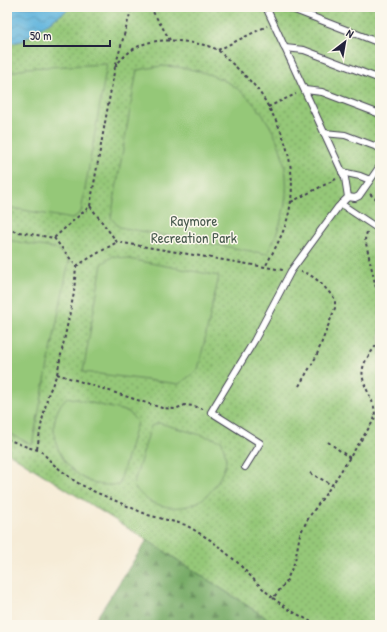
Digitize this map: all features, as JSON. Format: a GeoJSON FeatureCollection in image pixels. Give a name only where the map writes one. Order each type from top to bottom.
{"type":"FeatureCollection","features":[{"type":"Feature","properties":{"kind":"lane"},"geometry":{"type":"LineString","coordinates":[[266,7],[343,173],[348,197]]}},
{"type":"Feature","properties":{"kind":"lane"},"geometry":{"type":"LineString","coordinates":[[287,7],[380,43]]}},
{"type":"Feature","properties":{"kind":"lane"},"geometry":{"type":"LineString","coordinates":[[285,48],[304,50],[380,78]]}},
{"type":"Feature","properties":{"kind":"lane"},"geometry":{"type":"LineString","coordinates":[[305,90],[322,92],[380,114]]}},
{"type":"Feature","properties":{"kind":"lane"},"geometry":{"type":"LineString","coordinates":[[324,133],[345,135],[380,148]]}},
{"type":"Feature","properties":{"kind":"lane"},"geometry":{"type":"LineString","coordinates":[[348,197],[355,198],[358,196],[380,166]]}},
{"type":"Feature","properties":{"kind":"lane"},"geometry":{"type":"LineString","coordinates":[[343,173],[360,176],[370,180]]}},
{"type":"Feature","properties":{"kind":"lane"},"geometry":{"type":"LineString","coordinates":[[245,467],[260,442],[211,412],[254,341],[291,271],[341,204],[348,197]]}},
{"type":"Feature","properties":{"kind":"lane"},"geometry":{"type":"LineString","coordinates":[[341,204],[380,230]]}},
{"type":"Feature","properties":{"kind":"path"},"geometry":{"type":"LineString","coordinates":[[54,238],[90,206],[115,67],[132,7]]}},
{"type":"Feature","properties":{"kind":"path"},"geometry":{"type":"LineString","coordinates":[[150,7],[171,40]]}},
{"type":"Feature","properties":{"kind":"path"},"geometry":{"type":"LineString","coordinates":[[218,50],[274,24]]}},
{"type":"Feature","properties":{"kind":"path"},"geometry":{"type":"LineString","coordinates":[[115,67],[123,56],[135,48],[150,42],[171,40],[202,44],[218,50],[253,84],[261,94],[287,144],[292,180],[291,202],[287,220],[279,241],[264,267]]}},
{"type":"Feature","properties":{"kind":"path"},"geometry":{"type":"LineString","coordinates":[[268,107],[305,90]]}},
{"type":"Feature","properties":{"kind":"path"},"geometry":{"type":"LineString","coordinates":[[291,202],[343,173]]}},
{"type":"Feature","properties":{"kind":"path"},"geometry":{"type":"LineString","coordinates":[[364,189],[380,202]]}},
{"type":"Feature","properties":{"kind":"path"},"geometry":{"type":"LineString","coordinates":[[90,206],[117,242]]}},
{"type":"Feature","properties":{"kind":"path"},"geometry":{"type":"LineString","coordinates":[[380,213],[366,232],[365,239],[377,292],[380,296]]}},
{"type":"Feature","properties":{"kind":"path"},"geometry":{"type":"LineString","coordinates":[[7,230],[54,238],[76,266],[74,293],[57,374],[48,395],[37,449]]}},
{"type":"Feature","properties":{"kind":"path"},"geometry":{"type":"LineString","coordinates":[[76,266],[117,242],[308,273],[335,299],[335,308],[316,357],[299,386]]}},
{"type":"Feature","properties":{"kind":"path"},"geometry":{"type":"LineString","coordinates":[[273,598],[286,582],[295,561],[300,534],[306,523],[374,420],[376,413],[364,382],[363,368],[380,340]]}},
{"type":"Feature","properties":{"kind":"path"},"geometry":{"type":"LineString","coordinates":[[57,374],[162,408],[175,409],[185,405],[194,406],[211,412]]}},
{"type":"Feature","properties":{"kind":"path"},"geometry":{"type":"LineString","coordinates":[[7,439],[27,447],[41,450],[53,464],[76,482],[93,492],[148,514],[186,525],[212,541],[237,562],[273,598],[288,609],[317,625]]}},
{"type":"Feature","properties":{"kind":"path"},"geometry":{"type":"LineString","coordinates":[[328,442],[350,458]]}},
{"type":"Feature","properties":{"kind":"path"},"geometry":{"type":"LineString","coordinates":[[310,473],[332,485]]}},
{"type":"Feature","properties":{"kind":"green space","name":"Raymore Recreation Park"},"geometry":{"type":"Polygon","coordinates":[[[7,7],[380,7],[380,625],[277,625],[147,540],[7,452],[7,7]]]}},
{"type":"Feature","properties":{"kind":"green space"},"geometry":{"type":"Polygon","coordinates":[[[107,64],[81,212],[72,219],[7,207],[7,74],[26,68],[107,64]]]}},
{"type":"Feature","properties":{"kind":"green space"},"geometry":{"type":"Polygon","coordinates":[[[162,66],[195,70],[219,78],[228,83],[239,90],[251,101],[270,126],[277,140],[282,156],[286,187],[282,217],[267,254],[119,227],[111,218],[137,70],[162,66]]]}},
{"type":"Feature","properties":{"kind":"green space"},"geometry":{"type":"Polygon","coordinates":[[[7,240],[57,249],[69,261],[32,445],[7,432],[7,240]]]}},
{"type":"Feature","properties":{"kind":"green space"},"geometry":{"type":"Polygon","coordinates":[[[113,256],[219,276],[198,370],[179,384],[83,372],[102,264],[113,256]]]}},
{"type":"Feature","properties":{"kind":"green space"},"geometry":{"type":"Polygon","coordinates":[[[67,397],[129,412],[137,422],[119,485],[92,483],[71,468],[58,450],[54,428],[60,406],[67,397]]]}},
{"type":"Feature","properties":{"kind":"green space"},"geometry":{"type":"Polygon","coordinates":[[[159,423],[222,441],[226,462],[221,475],[207,496],[191,505],[182,507],[162,506],[149,501],[133,486],[151,426],[159,423]]]}},
{"type":"Feature","properties":{"kind":"green space"},"geometry":{"type":"Polygon","coordinates":[[[147,540],[277,625],[92,625],[147,540]]]}},
{"type":"Feature","properties":{"kind":"water"},"geometry":{"type":"Polygon","coordinates":[[[7,7],[72,7],[22,41],[12,43],[7,41],[7,7]]]}}]}
